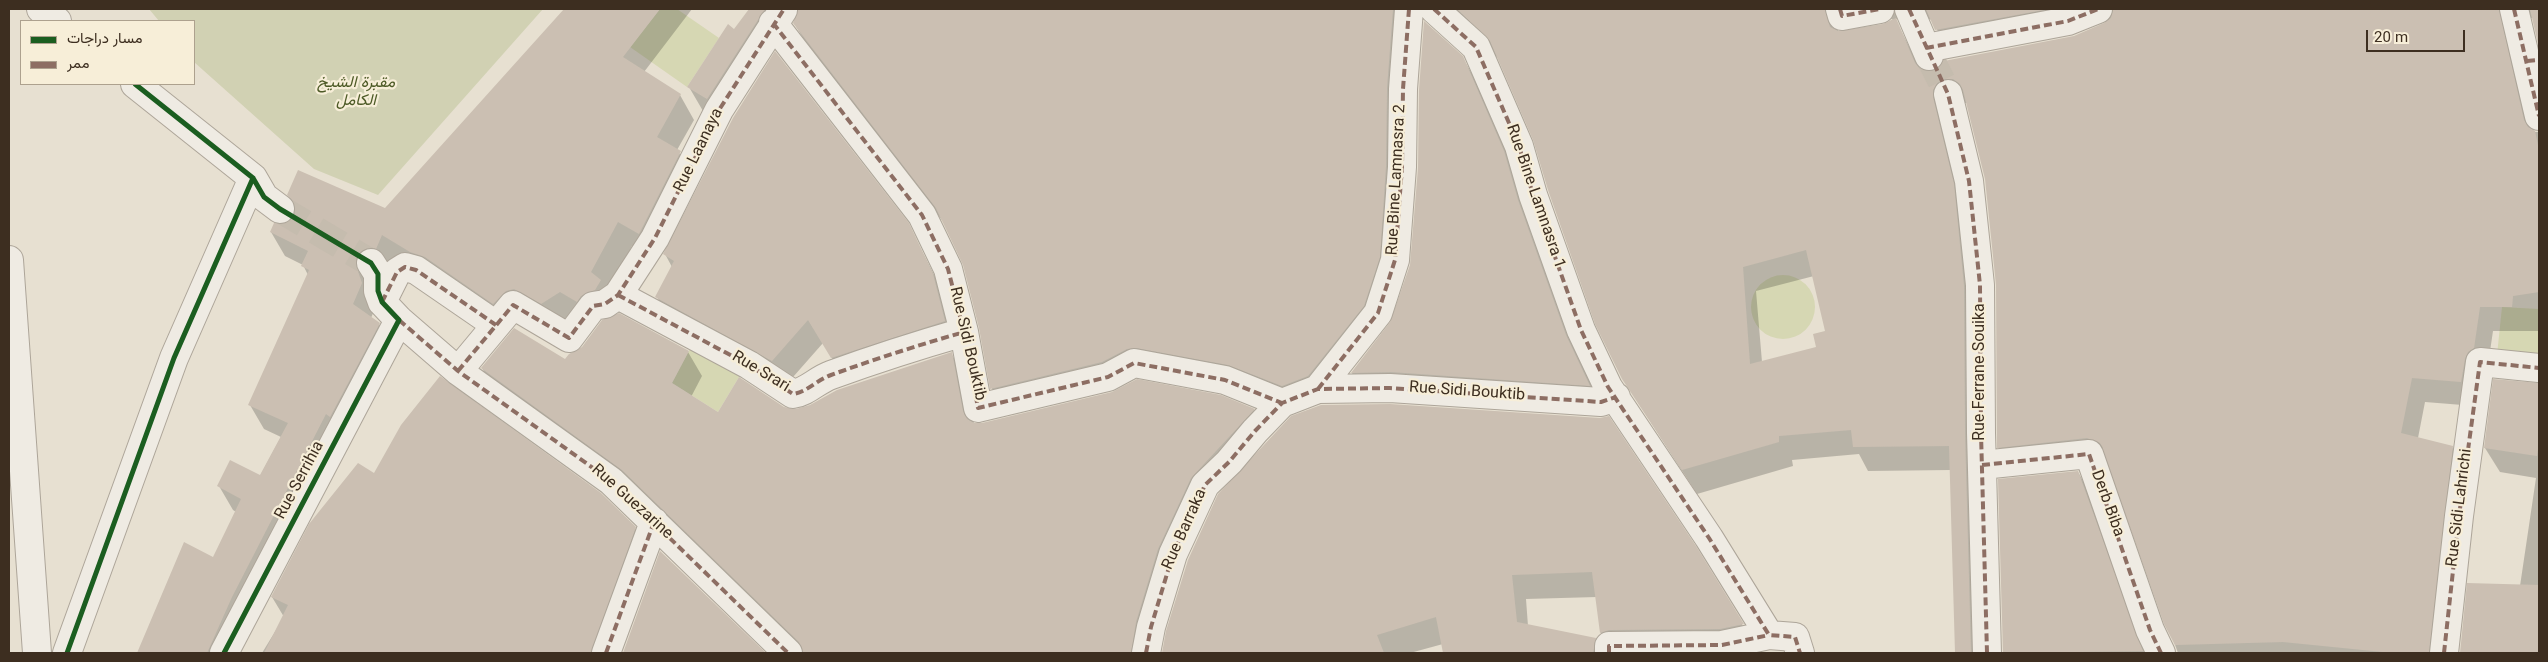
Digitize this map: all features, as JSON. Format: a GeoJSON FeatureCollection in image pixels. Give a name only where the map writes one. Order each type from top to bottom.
{"type":"FeatureCollection","features":[{"type":"Feature","properties":{"kind":"street"},"geometry":{"type":"LineString","coordinates":[[41,9],[56,20]]}},
{"type":"Feature","properties":{"kind":"street","name":"Rue Bine Lamnasra 2"},"geometry":{"type":"LineString","coordinates":[[1318,389],[1378,313],[1395,260],[1402,167],[1403,88],[1409,9]]}},
{"type":"Feature","properties":{"kind":"street","name":"Rue Bine Lamnasra 1"},"geometry":{"type":"LineString","coordinates":[[1434,9],[1476,47],[1519,146],[1533,195],[1581,330],[1608,387],[1709,538],[1769,635]]}},
{"type":"Feature","properties":{"kind":"street"},"geometry":{"type":"LineString","coordinates":[[1840,9],[1842,16],[1880,9]]}},
{"type":"Feature","properties":{"kind":"street"},"geometry":{"type":"LineString","coordinates":[[1909,9],[1928,52],[2068,21],[2098,9]]}},
{"type":"Feature","properties":{"kind":"street"},"geometry":{"type":"LineString","coordinates":[[2514,9],[2533,60],[2539,116]]}},
{"type":"Feature","properties":{"kind":"street","name":"Rue Sidi Bouktib"},"geometry":{"type":"LineString","coordinates":[[779,16],[922,215],[948,269],[964,332],[978,408],[1108,377],[1134,363],[1225,380],[1282,403]]}},
{"type":"Feature","properties":{"kind":"street","name":"Rue Laanaya"},"geometry":{"type":"LineString","coordinates":[[618,295],[655,238],[675,202],[719,110],[779,16]]}},
{"type":"Feature","properties":{"kind":"street"},"geometry":{"type":"LineString","coordinates":[[136,85],[253,178],[264,196],[280,210]]}},
{"type":"Feature","properties":{"kind":"street","name":"Rue Ferrane Souika"},"geometry":{"type":"LineString","coordinates":[[1948,94],[1969,181],[1980,285],[1987,653]]}},
{"type":"Feature","properties":{"kind":"street"},"geometry":{"type":"LineString","coordinates":[[67,653],[174,358],[253,178]]}},
{"type":"Feature","properties":{"kind":"street"},"geometry":{"type":"LineString","coordinates":[[9,260],[37,653]]}},
{"type":"Feature","properties":{"kind":"street"},"geometry":{"type":"LineString","coordinates":[[370,263],[378,274],[378,291],[391,311]]}},
{"type":"Feature","properties":{"kind":"street","name":"Rue Serrihia"},"geometry":{"type":"LineString","coordinates":[[224,653],[391,311],[397,272],[405,267],[416,270],[496,325]]}},
{"type":"Feature","properties":{"kind":"street"},"geometry":{"type":"LineString","coordinates":[[458,371],[513,305],[569,338],[593,306],[605,304],[618,295]]}},
{"type":"Feature","properties":{"kind":"street","name":"Rue Srari"},"geometry":{"type":"LineString","coordinates":[[618,295],[749,365],[793,394],[800,393],[823,378],[899,350],[964,332]]}},
{"type":"Feature","properties":{"kind":"street","name":"Rue Guezarine"},"geometry":{"type":"LineString","coordinates":[[391,311],[458,371],[611,481],[788,653]]}},
{"type":"Feature","properties":{"kind":"street","name":"Rue Sidi Lahrichi"},"geometry":{"type":"LineString","coordinates":[[2444,653],[2459,516],[2480,362],[2539,368]]}},
{"type":"Feature","properties":{"kind":"street","name":"Rue Sidi Bouktib"},"geometry":{"type":"LineString","coordinates":[[1318,389],[1390,388],[1601,402],[1616,397]]}},
{"type":"Feature","properties":{"kind":"street"},"geometry":{"type":"LineString","coordinates":[[1282,403],[1318,389]]}},
{"type":"Feature","properties":{"kind":"street","name":"Rue Barraka"},"geometry":{"type":"LineString","coordinates":[[1146,653],[1150,627],[1173,554],[1205,485],[1229,462],[1282,403]]}},
{"type":"Feature","properties":{"kind":"street","name":"Derb Biba"},"geometry":{"type":"LineString","coordinates":[[1982,465],[2089,454],[2150,630],[2161,653]]}},
{"type":"Feature","properties":{"kind":"street"},"geometry":{"type":"LineString","coordinates":[[606,653],[654,522]]}},
{"type":"Feature","properties":{"kind":"street"},"geometry":{"type":"LineString","coordinates":[[1609,653],[1609,646],[1722,645],[1769,635],[1795,637],[1800,653]]}},
{"type":"Feature","properties":{"kind":"green space","name":"مقبرة الشيخ الكامل"},"geometry":{"type":"Polygon","coordinates":[[[149,9],[543,9],[378,195],[314,169],[195,63],[195,20],[158,20],[149,9]]]}},
{"type":"Feature","properties":{"kind":"green space"},"geometry":{"type":"Polygon","coordinates":[[[660,9],[677,9],[719,38],[687,87],[630,47],[660,9]]]}},
{"type":"Feature","properties":{"kind":"green space"},"geometry":{"type":"Polygon","coordinates":[[[1783,275],[1801,280],[1806,284],[1810,289],[1815,307],[1810,325],[1806,330],[1801,334],[1783,339],[1765,334],[1760,330],[1756,325],[1751,307],[1756,289],[1760,284],[1765,280],[1783,275]]]}},
{"type":"Feature","properties":{"kind":"green space"},"geometry":{"type":"Polygon","coordinates":[[[2502,307],[2539,309],[2539,356],[2497,355],[2502,307]]]}},
{"type":"Feature","properties":{"kind":"green space"},"geometry":{"type":"Polygon","coordinates":[[[693,343],[742,372],[718,412],[672,383],[693,343]]]}},
{"type":"Feature","properties":{"kind":"building"},"geometry":{"type":"Polygon","coordinates":[[[564,9],[660,9],[623,57],[681,94],[657,137],[681,151],[639,234],[618,222],[591,272],[601,280],[595,290],[581,296],[577,302],[560,292],[541,304],[514,289],[506,291],[493,304],[425,257],[410,252],[382,235],[376,249],[370,247],[362,250],[357,256],[355,263],[362,283],[353,304],[380,323],[330,417],[326,414],[232,597],[207,653],[137,653],[184,542],[213,557],[241,499],[217,486],[230,460],[260,475],[288,423],[248,405],[309,270],[301,266],[308,251],[270,232],[274,223],[286,224],[293,218],[296,210],[294,203],[287,195],[298,170],[385,208],[564,9]]]}},
{"type":"Feature","properties":{"kind":"building"},"geometry":{"type":"Polygon","coordinates":[[[749,9],[765,9],[707,99],[687,87],[728,24],[734,29],[749,9]]]}},
{"type":"Feature","properties":{"kind":"building"},"geometry":{"type":"Polygon","coordinates":[[[798,9],[1393,9],[1387,88],[1386,166],[1380,257],[1364,306],[1308,376],[1282,386],[1228,365],[1136,348],[1127,349],[1102,362],[990,389],[979,328],[963,265],[936,208],[793,23],[798,9]]]}},
{"type":"Feature","properties":{"kind":"building"},"geometry":{"type":"Polygon","coordinates":[[[1457,9],[1825,9],[1830,27],[1838,31],[1883,24],[1896,18],[1915,63],[1920,69],[1928,72],[1936,70],[1944,61],[2074,36],[2104,23],[2111,18],[2113,9],[2499,9],[2524,120],[2528,127],[2535,131],[2539,150],[2539,292],[2513,296],[2512,307],[2480,307],[2474,348],[2468,352],[2465,359],[2461,382],[2412,378],[2401,433],[2453,446],[2429,653],[2393,653],[2283,642],[2175,645],[2164,624],[2100,443],[2087,438],[1997,448],[1996,285],[1985,179],[1963,90],[1960,84],[1953,79],[1945,79],[1937,83],[1933,90],[1933,97],[1954,184],[1964,286],[1965,433],[1971,653],[1955,653],[1949,446],[1853,447],[1851,430],[1779,436],[1779,442],[1682,470],[1622,379],[1595,324],[1548,190],[1533,140],[1490,41],[1457,9]],[[1806,250],[1743,267],[1750,364],[1816,347],[1813,334],[1825,331],[1806,250]]]}},
{"type":"Feature","properties":{"kind":"building"},"geometry":{"type":"Polygon","coordinates":[[[1926,9],[2049,9],[1935,30],[1926,9]]]}},
{"type":"Feature","properties":{"kind":"building"},"geometry":{"type":"Polygon","coordinates":[[[2530,9],[2539,9],[2539,48],[2530,9]]]}},
{"type":"Feature","properties":{"kind":"building"},"geometry":{"type":"Polygon","coordinates":[[[1424,21],[1463,56],[1504,151],[1518,200],[1566,335],[1590,386],[1391,372],[1351,373],[1390,322],[1410,265],[1418,168],[1419,90],[1424,21]]]}},
{"type":"Feature","properties":{"kind":"building"},"geometry":{"type":"Polygon","coordinates":[[[775,51],[909,223],[933,274],[945,321],[831,358],[808,320],[772,361],[655,297],[674,261],[663,254],[733,118],[775,51]]]}},
{"type":"Feature","properties":{"kind":"building"},"geometry":{"type":"Polygon","coordinates":[[[619,313],[689,351],[672,383],[718,412],[739,377],[784,407],[796,409],[810,405],[837,390],[952,352],[963,411],[967,419],[974,423],[982,423],[1112,392],[1137,379],[1221,395],[1255,409],[1191,478],[1158,549],[1136,622],[1131,653],[803,653],[799,642],[622,470],[481,368],[514,328],[565,359],[569,354],[582,347],[602,320],[619,313]]]}},
{"type":"Feature","properties":{"kind":"building"},"geometry":{"type":"Polygon","coordinates":[[[440,376],[601,493],[636,527],[591,653],[264,653],[288,605],[271,597],[309,524],[358,463],[374,473],[401,425],[440,376]]]}},
{"type":"Feature","properties":{"kind":"building"},"geometry":{"type":"Polygon","coordinates":[[[2493,379],[2539,383],[2539,441],[2537,456],[2484,448],[2493,379]]]}},
{"type":"Feature","properties":{"kind":"building"},"geometry":{"type":"Polygon","coordinates":[[[1390,404],[1600,418],[1609,416],[1696,546],[1744,624],[1720,629],[1609,630],[1600,633],[1592,572],[1512,575],[1517,622],[1596,638],[1593,653],[1443,653],[1436,617],[1377,635],[1384,653],[1162,653],[1166,631],[1188,560],[1218,494],[1291,416],[1321,405],[1390,404]]]}},
{"type":"Feature","properties":{"kind":"building"},"geometry":{"type":"Polygon","coordinates":[[[2078,471],[2143,651],[2003,653],[1998,479],[2078,471]]]}},
{"type":"Feature","properties":{"kind":"building"},"geometry":{"type":"Polygon","coordinates":[[[660,551],[766,653],[623,653],[660,551]]]}},
{"type":"Feature","properties":{"kind":"building"},"geometry":{"type":"Polygon","coordinates":[[[2467,583],[2539,585],[2538,653],[2460,653],[2467,583]]]}},
{"type":"Feature","properties":{"kind":"tunnel"},"geometry":{"type":"LineString","coordinates":[[1929,56],[1948,94]]}},
{"type":"Feature","properties":{"kind":"tunnel"},"geometry":{"type":"LineString","coordinates":[[280,209],[371,263]]}},
{"type":"Feature","properties":{"kind":"marked path"},"geometry":{"type":"LineString","coordinates":[[458,371],[513,305],[569,338],[593,306],[605,304],[618,295],[655,238],[719,110],[784,9]]}},
{"type":"Feature","properties":{"kind":"marked path"},"geometry":{"type":"LineString","coordinates":[[1318,389],[1378,313],[1395,260],[1402,167],[1403,89],[1409,9]]}},
{"type":"Feature","properties":{"kind":"marked path"},"geometry":{"type":"LineString","coordinates":[[1434,9],[1476,47],[1519,146],[1533,195],[1581,330],[1608,387],[1709,538],[1769,635],[1795,637],[1800,653]]}},
{"type":"Feature","properties":{"kind":"marked path"},"geometry":{"type":"LineString","coordinates":[[1840,9],[1842,16],[1880,9]]}},
{"type":"Feature","properties":{"kind":"marked path"},"geometry":{"type":"LineString","coordinates":[[1909,9],[1948,94],[1969,181],[1980,285],[1981,433],[1987,653]]}},
{"type":"Feature","properties":{"kind":"marked path"},"geometry":{"type":"LineString","coordinates":[[1926,48],[2068,21],[2098,9]]}},
{"type":"Feature","properties":{"kind":"marked path"},"geometry":{"type":"LineString","coordinates":[[2514,9],[2539,116]]}},
{"type":"Feature","properties":{"kind":"marked path"},"geometry":{"type":"LineString","coordinates":[[773,23],[922,215],[948,269],[964,332],[978,408],[1108,377],[1134,363],[1225,380],[1282,403]]}},
{"type":"Feature","properties":{"kind":"marked path"},"geometry":{"type":"LineString","coordinates":[[2527,61],[2539,60]]}},
{"type":"Feature","properties":{"kind":"marked path"},"geometry":{"type":"LineString","coordinates":[[382,302],[397,272],[405,267],[416,270],[496,325]]}},
{"type":"Feature","properties":{"kind":"marked path"},"geometry":{"type":"LineString","coordinates":[[618,295],[749,365],[793,394],[803,391],[831,375],[897,352],[964,332]]}},
{"type":"Feature","properties":{"kind":"marked path"},"geometry":{"type":"LineString","coordinates":[[399,320],[458,371],[611,481],[788,653]]}},
{"type":"Feature","properties":{"kind":"marked path"},"geometry":{"type":"LineString","coordinates":[[2444,653],[2459,516],[2480,362],[2539,368]]}},
{"type":"Feature","properties":{"kind":"marked path"},"geometry":{"type":"LineString","coordinates":[[1146,653],[1151,627],[1173,554],[1205,485],[1229,462],[1282,403],[1318,389],[1390,388],[1601,402],[1616,397]]}},
{"type":"Feature","properties":{"kind":"marked path"},"geometry":{"type":"LineString","coordinates":[[1982,465],[2089,454],[2150,630],[2161,653]]}},
{"type":"Feature","properties":{"kind":"marked path"},"geometry":{"type":"LineString","coordinates":[[606,653],[654,522]]}},
{"type":"Feature","properties":{"kind":"marked path"},"geometry":{"type":"LineString","coordinates":[[1609,653],[1609,646],[1722,645],[1769,635]]}},
{"type":"Feature","properties":{"kind":"cycle path"},"geometry":{"type":"LineString","coordinates":[[136,85],[253,178],[264,197],[280,209],[371,263],[378,274],[378,291],[382,302],[399,320],[224,653]]}},
{"type":"Feature","properties":{"kind":"cycle path"},"geometry":{"type":"LineString","coordinates":[[67,653],[174,358],[253,178]]}}]}
